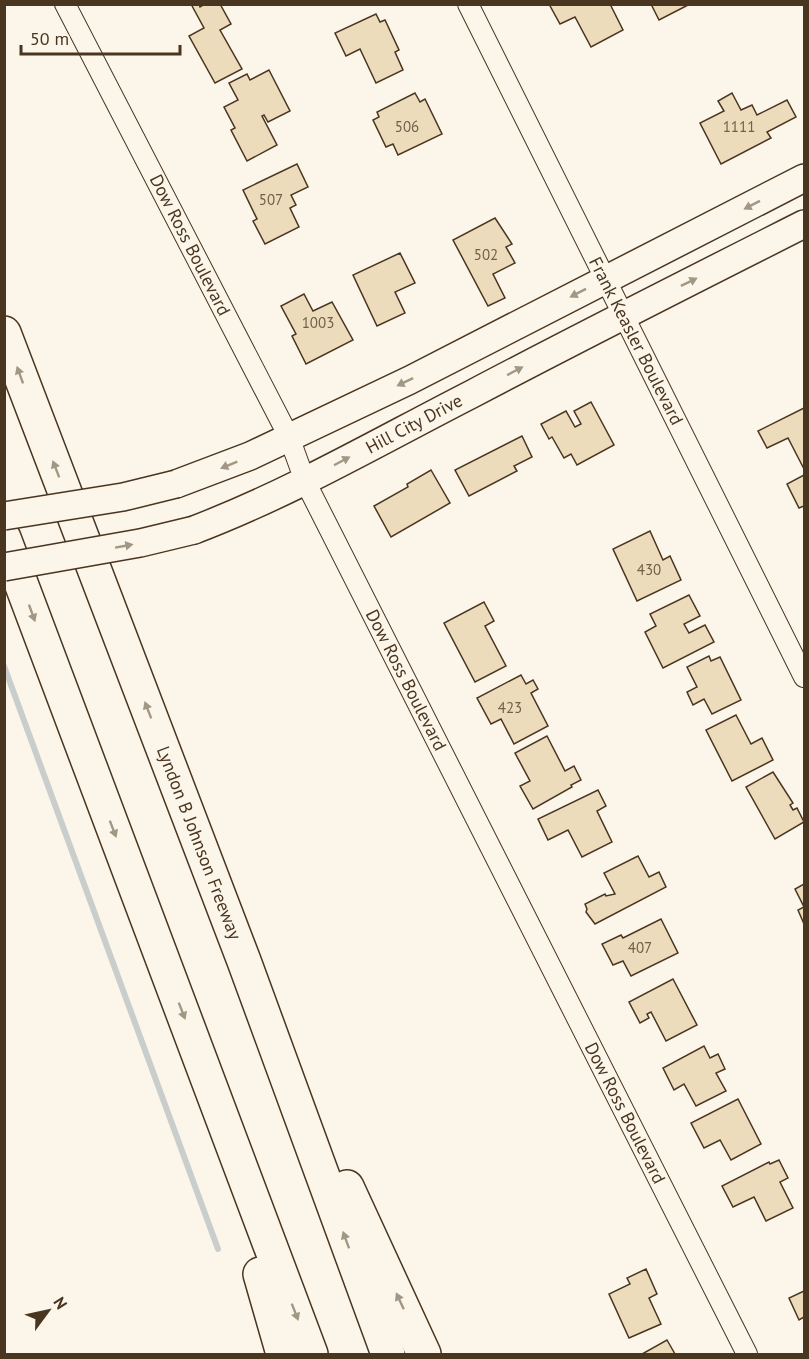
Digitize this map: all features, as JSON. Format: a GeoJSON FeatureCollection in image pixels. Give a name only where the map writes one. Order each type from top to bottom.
{"type":"FeatureCollection","features":[{"type":"Feature","properties":{"kind":"highway","name":"Lyndon B Johnson Freeway"},"geometry":{"type":"LineString","coordinates":[[4,333],[244,961],[388,1354]]}},
{"type":"Feature","properties":{"kind":"highway"},"geometry":{"type":"LineString","coordinates":[[4,538],[311,1354]]}},
{"type":"Feature","properties":{"kind":"highway"},"geometry":{"type":"LineString","coordinates":[[244,961],[424,1354]]}},
{"type":"Feature","properties":{"kind":"highway"},"geometry":{"type":"LineString","coordinates":[[194,1041],[283,1354]]}},
{"type":"Feature","properties":{"kind":"street","name":"Dow Ross Boulevard"},"geometry":{"type":"LineString","coordinates":[[65,4],[290,437],[305,481],[747,1354]]}},
{"type":"Feature","properties":{"kind":"street","name":"Frank Keasler Boulevard"},"geometry":{"type":"LineString","coordinates":[[468,4],[804,677]]}},
{"type":"Feature","properties":{"kind":"street"},"geometry":{"type":"LineString","coordinates":[[4,516],[123,497],[176,484],[250,456],[410,380],[804,178]]}},
{"type":"Feature","properties":{"kind":"street","name":"Hill City Drive"},"geometry":{"type":"LineString","coordinates":[[4,567],[140,543],[194,530],[239,512],[305,481],[623,314],[804,224]]}},
{"type":"Feature","properties":{"kind":"building"},"geometry":{"type":"Polygon","coordinates":[[[191,4],[199,4],[200,7],[205,4],[220,4],[231,24],[220,30],[242,69],[215,83],[189,36],[204,28],[191,4]]]}},
{"type":"Feature","properties":{"kind":"building"},"geometry":{"type":"Polygon","coordinates":[[[549,4],[610,4],[623,30],[591,47],[575,17],[560,24],[549,4]]]}},
{"type":"Feature","properties":{"kind":"building"},"geometry":{"type":"Polygon","coordinates":[[[651,4],[690,4],[659,20],[651,4]]]}},
{"type":"Feature","properties":{"kind":"building"},"geometry":{"type":"Polygon","coordinates":[[[376,14],[380,22],[385,20],[399,50],[395,52],[403,70],[376,83],[360,49],[346,56],[335,33],[376,14]]]}},
{"type":"Feature","properties":{"kind":"building"},"geometry":{"type":"Polygon","coordinates":[[[269,70],[290,111],[268,122],[264,115],[262,116],[277,145],[247,161],[231,130],[235,128],[224,107],[238,100],[229,83],[247,74],[250,80],[269,70]]]}},
{"type":"Feature","properties":{"kind":"building"},"geometry":{"type":"Polygon","coordinates":[[[415,93],[420,102],[425,99],[442,134],[398,155],[393,144],[386,147],[373,120],[379,117],[377,112],[415,93]]]}},
{"type":"Feature","properties":{"kind":"building"},"geometry":{"type":"Polygon","coordinates":[[[732,93],[741,110],[752,105],[757,115],[787,100],[796,117],[767,132],[771,138],[721,164],[700,123],[724,111],[718,101],[732,93]]]}},
{"type":"Feature","properties":{"kind":"building"},"geometry":{"type":"Polygon","coordinates":[[[297,164],[308,187],[291,195],[296,205],[290,208],[299,227],[265,244],[253,221],[257,219],[243,190],[297,164]]]}},
{"type":"Feature","properties":{"kind":"building"},"geometry":{"type":"Polygon","coordinates":[[[495,218],[512,244],[506,247],[515,263],[493,274],[505,298],[488,306],[453,240],[495,218]]]}},
{"type":"Feature","properties":{"kind":"building"},"geometry":{"type":"Polygon","coordinates":[[[400,253],[415,283],[395,292],[405,313],[377,326],[353,275],[400,253]]]}},
{"type":"Feature","properties":{"kind":"building"},"geometry":{"type":"Polygon","coordinates":[[[304,294],[313,311],[332,302],[353,340],[306,364],[292,336],[296,334],[281,306],[304,294]]]}},
{"type":"Feature","properties":{"kind":"building"},"geometry":{"type":"Polygon","coordinates":[[[591,402],[614,445],[577,465],[571,454],[564,458],[552,437],[549,439],[541,424],[566,411],[575,427],[581,424],[574,411],[591,402]]]}},
{"type":"Feature","properties":{"kind":"building"},"geometry":{"type":"Polygon","coordinates":[[[804,408],[804,469],[788,438],[767,448],[758,431],[804,408]]]}},
{"type":"Feature","properties":{"kind":"building"},"geometry":{"type":"Polygon","coordinates":[[[522,436],[532,457],[514,466],[517,471],[469,496],[455,470],[522,436]]]}},
{"type":"Feature","properties":{"kind":"building"},"geometry":{"type":"Polygon","coordinates":[[[431,470],[450,503],[391,537],[374,506],[408,487],[407,484],[431,470]]]}},
{"type":"Feature","properties":{"kind":"building"},"geometry":{"type":"Polygon","coordinates":[[[804,475],[804,506],[799,508],[787,484],[804,475]]]}},
{"type":"Feature","properties":{"kind":"building"},"geometry":{"type":"Polygon","coordinates":[[[650,531],[663,560],[670,556],[681,580],[637,601],[613,549],[650,531]]]}},
{"type":"Feature","properties":{"kind":"building"},"geometry":{"type":"Polygon","coordinates":[[[689,595],[700,616],[684,624],[689,633],[705,625],[714,642],[663,668],[645,632],[656,626],[650,614],[689,595]]]}},
{"type":"Feature","properties":{"kind":"building"},"geometry":{"type":"Polygon","coordinates":[[[484,602],[494,621],[485,626],[506,666],[475,682],[444,623],[484,602]]]}},
{"type":"Feature","properties":{"kind":"building"},"geometry":{"type":"Polygon","coordinates":[[[709,656],[711,661],[720,657],[741,700],[712,714],[704,699],[693,705],[687,692],[697,687],[687,667],[709,656]]]}},
{"type":"Feature","properties":{"kind":"building"},"geometry":{"type":"Polygon","coordinates":[[[521,675],[526,684],[533,680],[538,689],[531,693],[548,726],[514,744],[501,719],[491,724],[477,698],[521,675]]]}},
{"type":"Feature","properties":{"kind":"building"},"geometry":{"type":"Polygon","coordinates":[[[736,715],[751,744],[762,738],[773,760],[732,781],[706,730],[736,715]]]}},
{"type":"Feature","properties":{"kind":"building"},"geometry":{"type":"Polygon","coordinates":[[[547,736],[565,771],[574,766],[581,780],[533,809],[520,786],[530,781],[515,753],[547,736]]]}},
{"type":"Feature","properties":{"kind":"building"},"geometry":{"type":"Polygon","coordinates":[[[773,772],[793,803],[790,805],[793,810],[797,808],[804,822],[775,839],[746,787],[773,772]]]}},
{"type":"Feature","properties":{"kind":"building"},"geometry":{"type":"Polygon","coordinates":[[[598,790],[606,806],[597,811],[612,842],[582,857],[568,830],[548,840],[538,819],[598,790]]]}},
{"type":"Feature","properties":{"kind":"building"},"geometry":{"type":"Polygon","coordinates":[[[638,856],[649,877],[659,872],[666,887],[595,924],[586,912],[585,904],[605,894],[606,896],[615,894],[604,873],[638,856]]]}},
{"type":"Feature","properties":{"kind":"building"},"geometry":{"type":"Polygon","coordinates":[[[804,884],[804,907],[795,889],[804,884]]]}},
{"type":"Feature","properties":{"kind":"building"},"geometry":{"type":"Polygon","coordinates":[[[804,907],[804,924],[798,910],[804,907]]]}},
{"type":"Feature","properties":{"kind":"building"},"geometry":{"type":"Polygon","coordinates":[[[661,919],[678,953],[631,976],[623,961],[613,965],[602,944],[621,935],[623,938],[661,919]]]}},
{"type":"Feature","properties":{"kind":"building"},"geometry":{"type":"Polygon","coordinates":[[[673,979],[697,1025],[666,1041],[651,1012],[647,1014],[649,1018],[640,1023],[629,1002],[673,979]]]}},
{"type":"Feature","properties":{"kind":"building"},"geometry":{"type":"Polygon","coordinates":[[[704,1046],[710,1058],[718,1054],[725,1069],[716,1073],[726,1091],[696,1106],[684,1084],[674,1090],[663,1068],[704,1046]]]}},
{"type":"Feature","properties":{"kind":"building"},"geometry":{"type":"Polygon","coordinates":[[[738,1099],[761,1144],[731,1160],[720,1140],[704,1148],[691,1123],[738,1099]]]}},
{"type":"Feature","properties":{"kind":"building"},"geometry":{"type":"Polygon","coordinates":[[[779,1160],[788,1178],[780,1182],[793,1208],[766,1221],[754,1197],[733,1207],[722,1186],[769,1162],[770,1164],[779,1160]]]}},
{"type":"Feature","properties":{"kind":"building"},"geometry":{"type":"Polygon","coordinates":[[[646,1269],[657,1294],[649,1298],[661,1324],[629,1338],[609,1294],[630,1284],[627,1278],[646,1269]]]}},
{"type":"Feature","properties":{"kind":"building"},"geometry":{"type":"Polygon","coordinates":[[[804,1291],[804,1317],[799,1320],[789,1298],[804,1291]]]}},
{"type":"Feature","properties":{"kind":"building"},"geometry":{"type":"Polygon","coordinates":[[[667,1340],[675,1354],[642,1354],[667,1340]]]}},
{"type":"Feature","properties":{"kind":"waterway"},"geometry":{"type":"LineString","coordinates":[[4,666],[218,1249]]}}]}
